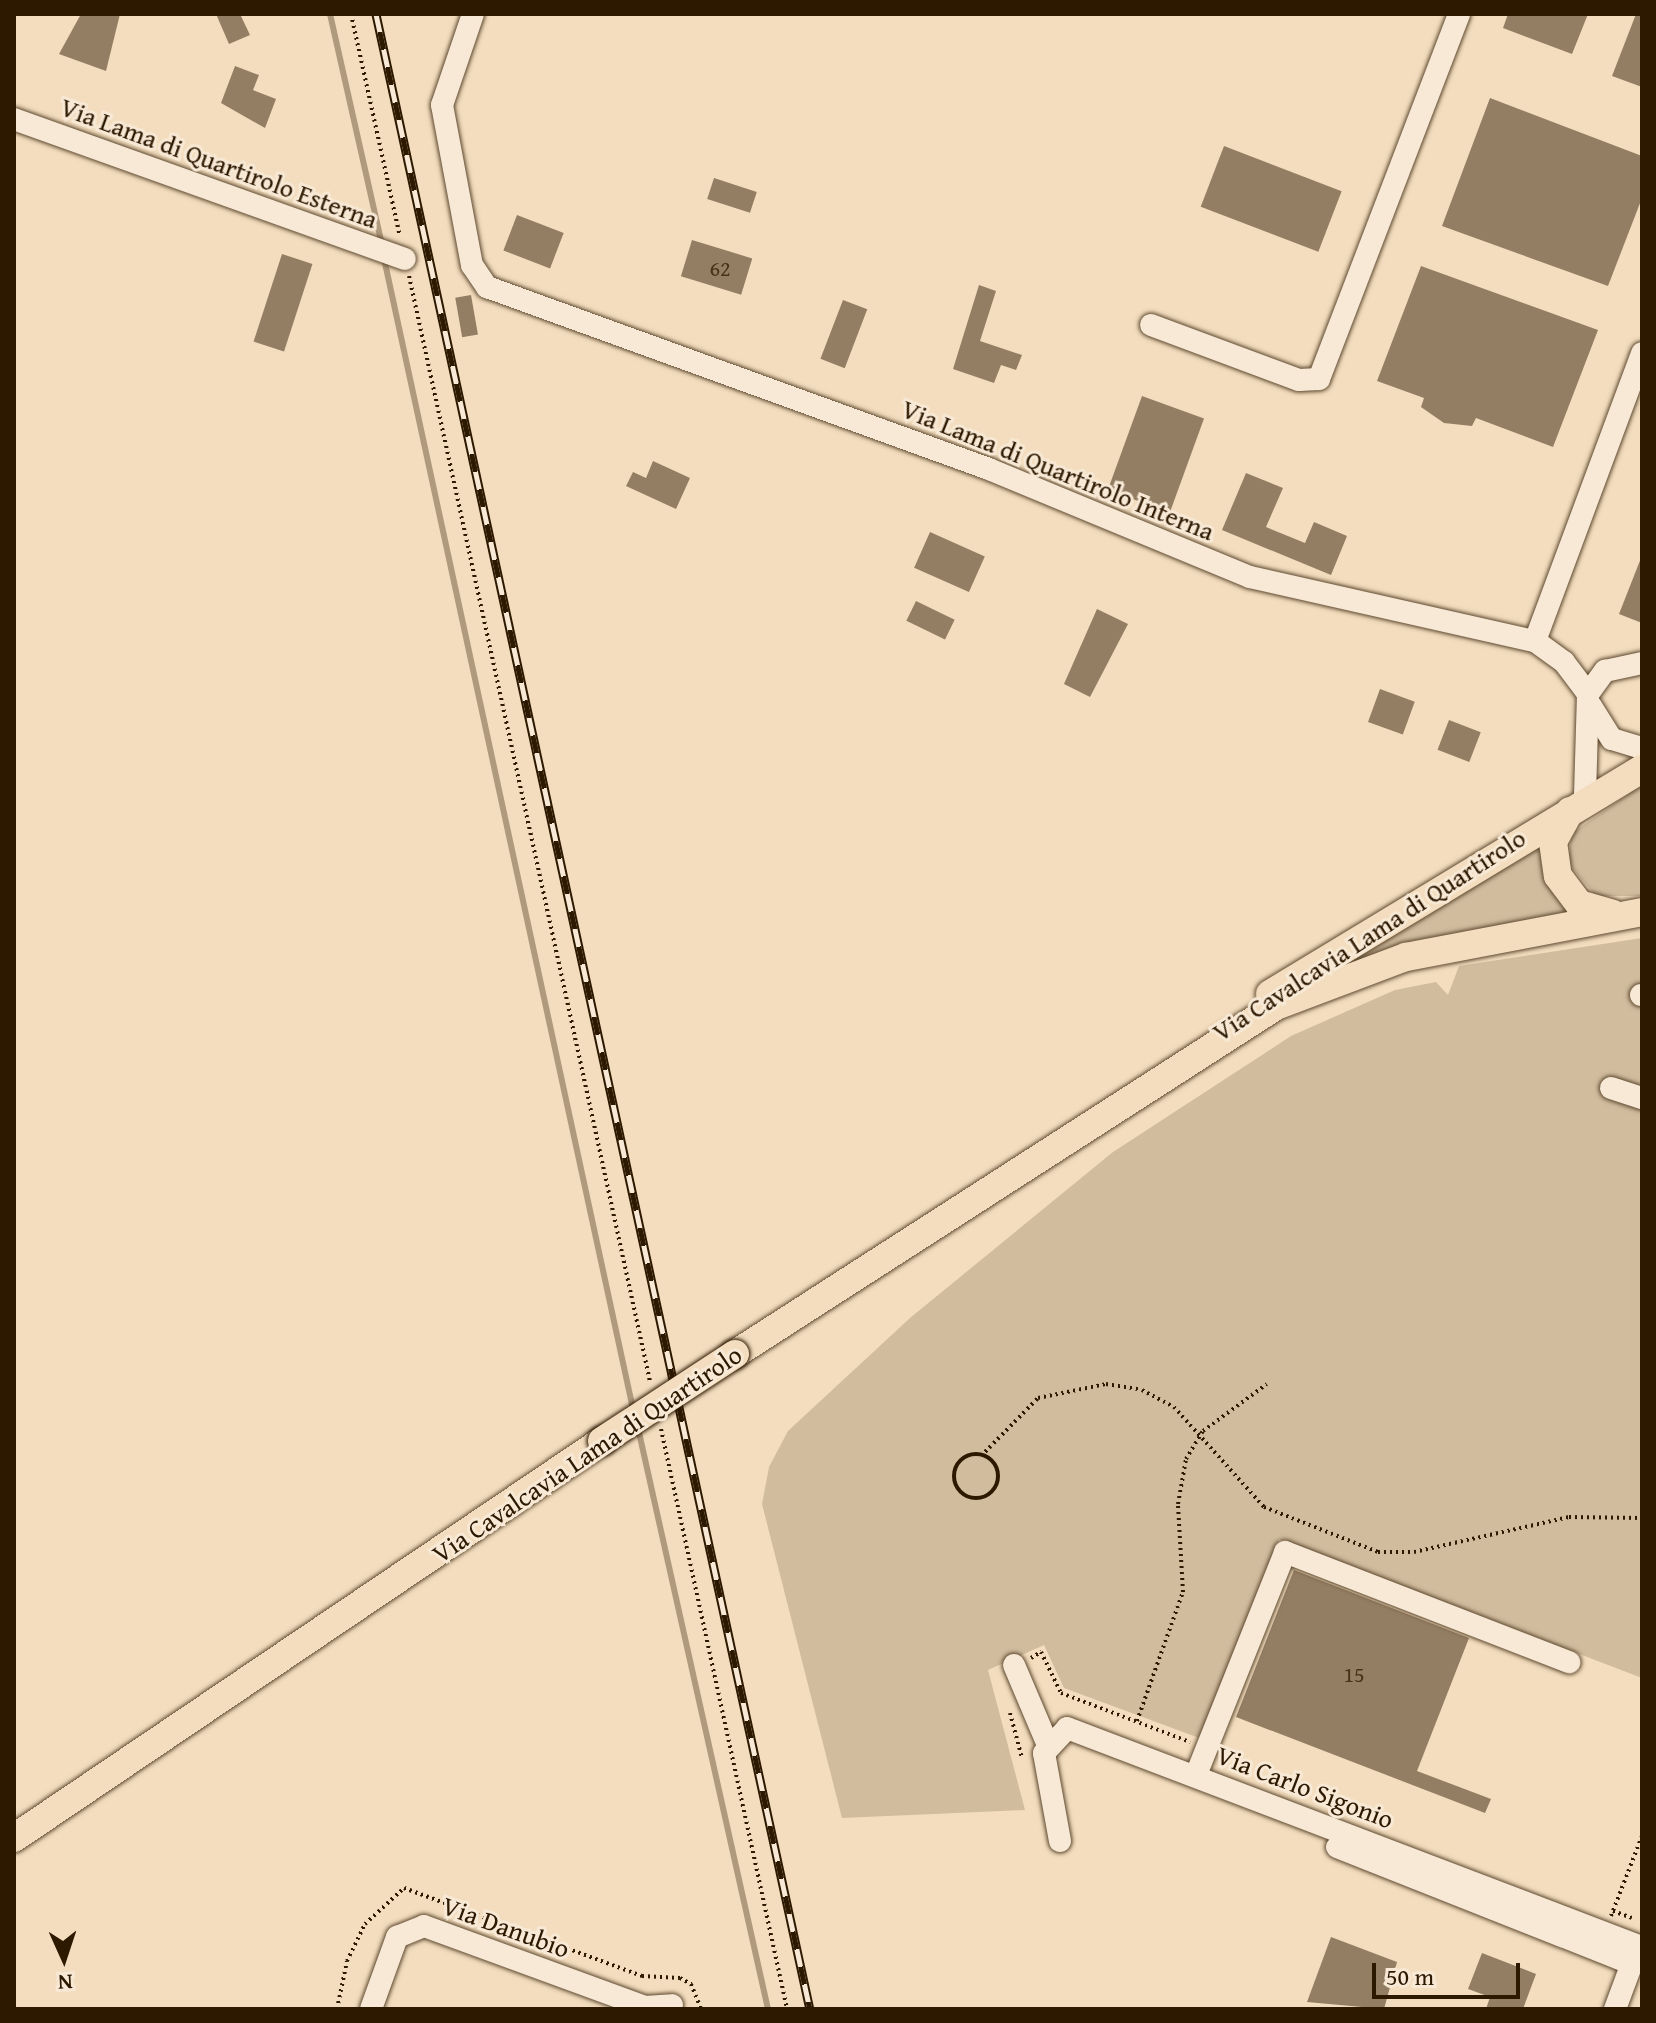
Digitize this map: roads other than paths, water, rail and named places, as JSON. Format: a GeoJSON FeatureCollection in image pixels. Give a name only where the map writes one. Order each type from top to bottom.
{"type":"FeatureCollection","features":[{"type":"Feature","properties":{"kind":"main road","name":"Via Cavalcavia Lama di Quartirolo"},"geometry":{"type":"LineString","coordinates":[[1164,1074],[1320,961],[1582,800],[1642,769]]}},
{"type":"Feature","properties":{"kind":"main road","name":"Via Cavalcavia Lama di Quartirolo"},"geometry":{"type":"LineString","coordinates":[[1582,800],[1553,842],[1561,882],[1586,907],[1637,913]]}},
{"type":"Feature","properties":{"kind":"main road","name":"Via Cavalcavia Lama di Quartirolo"},"geometry":{"type":"LineString","coordinates":[[14,1838],[602,1441],[1164,1074],[1276,1006],[1342,977],[1406,957],[1637,913]]}},
{"type":"Feature","properties":{"kind":"street","name":"Via Lama di Quartirolo Interna"},"geometry":{"type":"LineString","coordinates":[[473,14],[442,105],[472,265],[487,287],[989,469],[1250,577],[1535,641]]}},
{"type":"Feature","properties":{"kind":"street"},"geometry":{"type":"LineString","coordinates":[[1151,325],[1299,380],[1319,379],[1459,14]]}},
{"type":"Feature","properties":{"kind":"street","name":"Via Lama di Quartirolo Esterna"},"geometry":{"type":"LineString","coordinates":[[14,119],[405,259]]}},
{"type":"Feature","properties":{"kind":"street"},"geometry":{"type":"LineString","coordinates":[[1641,361],[1535,641],[1589,700],[1612,739],[1642,748]]}},
{"type":"Feature","properties":{"kind":"street"},"geometry":{"type":"LineString","coordinates":[[1582,800],[1589,700],[1605,671],[1642,663]]}},
{"type":"Feature","properties":{"kind":"street"},"geometry":{"type":"LineString","coordinates":[[1611,1088],[1642,1098]]}},
{"type":"Feature","properties":{"kind":"street"},"geometry":{"type":"LineString","coordinates":[[1196,1775],[1285,1552],[1569,1662]]}},
{"type":"Feature","properties":{"kind":"street"},"geometry":{"type":"LineString","coordinates":[[1014,1665],[1048,1745],[1060,1841]]}},
{"type":"Feature","properties":{"kind":"street","name":"Via Carlo Sigonio"},"geometry":{"type":"LineString","coordinates":[[1048,1745],[1067,1728],[1080,1730],[1637,1946]]}},
{"type":"Feature","properties":{"kind":"street","name":"Via Carlo Sigonio"},"geometry":{"type":"LineString","coordinates":[[1337,1847],[1637,1946]]}},
{"type":"Feature","properties":{"kind":"street","name":"Via Danubio"},"geometry":{"type":"LineString","coordinates":[[371,2009],[397,1937],[424,1926],[645,2007],[672,2005]]}},
{"type":"Feature","properties":{"kind":"street"},"geometry":{"type":"LineString","coordinates":[[1615,2009],[1637,1946]]}},
{"type":"Feature","properties":{"kind":"waterway"},"geometry":{"type":"LineString","coordinates":[[330,14],[381,240]]}},
{"type":"Feature","properties":{"kind":"waterway"},"geometry":{"type":"LineString","coordinates":[[385,263],[633,1409]]}},
{"type":"Feature","properties":{"kind":"waterway"},"geometry":{"type":"LineString","coordinates":[[638,1428],[768,2009]]}},
{"type":"Feature","properties":{"kind":"railway"},"geometry":{"type":"LineString","coordinates":[[376,14],[810,2009]]}}]}
